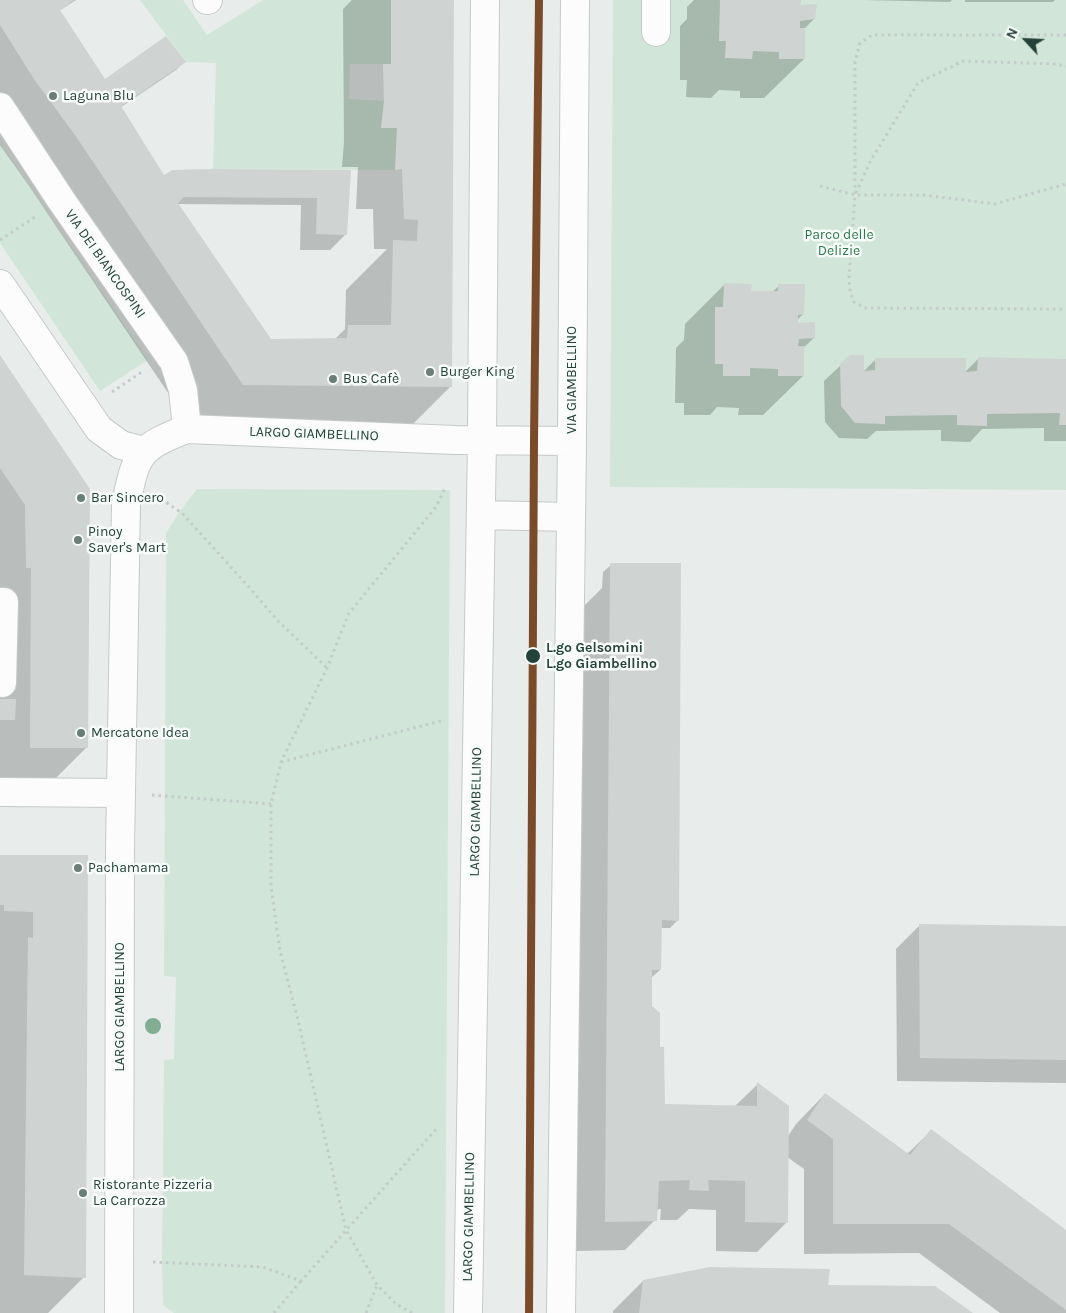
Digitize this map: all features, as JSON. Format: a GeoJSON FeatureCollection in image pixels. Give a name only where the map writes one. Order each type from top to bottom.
{"type":"FeatureCollection","features":[{"type":"Feature","properties":{"kind":"street"},"geometry":{"type":"LineString","coordinates":[[482,440],[485,0]]}},
{"type":"Feature","properties":{"kind":"street","name":"VIA GIAMBELLINO"},"geometry":{"type":"LineString","coordinates":[[482,440],[572,442],[575,0]]}},
{"type":"Feature","properties":{"kind":"street"},"geometry":{"type":"LineString","coordinates":[[656,0],[656,32]]}},
{"type":"Feature","properties":{"kind":"street","name":"VIA DEI BIANCOSPINI"},"geometry":{"type":"LineString","coordinates":[[0,107],[61,200],[174,362],[183,390],[187,429]]}},
{"type":"Feature","properties":{"kind":"street"},"geometry":{"type":"LineString","coordinates":[[0,284],[100,429],[121,445],[144,451]]}},
{"type":"Feature","properties":{"kind":"street","name":"LARGO GIAMBELLINO"},"geometry":{"type":"LineString","coordinates":[[119,1313],[120,793],[126,504],[132,473],[144,451],[160,439],[187,429],[482,440],[468,1313]]}},
{"type":"Feature","properties":{"kind":"street"},"geometry":{"type":"LineString","coordinates":[[561,1313],[572,442]]}},
{"type":"Feature","properties":{"kind":"street"},"geometry":{"type":"LineString","coordinates":[[480,515],[570,517]]}},
{"type":"Feature","properties":{"kind":"street"},"geometry":{"type":"LineString","coordinates":[[0,602],[4,602],[2,683]]}},
{"type":"Feature","properties":{"kind":"street"},"geometry":{"type":"LineString","coordinates":[[0,792],[120,793]]}},
{"type":"Feature","properties":{"kind":"path"},"geometry":{"type":"LineString","coordinates":[[1066,35],[872,35],[860,43],[855,62],[855,195],[849,278],[850,291],[854,302],[865,308],[1066,309]]}},
{"type":"Feature","properties":{"kind":"path"},"geometry":{"type":"LineString","coordinates":[[855,195],[870,162],[908,96],[918,83],[963,61],[1056,64],[1066,66]]}},
{"type":"Feature","properties":{"kind":"path"},"geometry":{"type":"LineString","coordinates":[[820,186],[855,195],[924,195],[995,204],[1066,184]]}},
{"type":"Feature","properties":{"kind":"path"},"geometry":{"type":"LineString","coordinates":[[0,240],[61,200]]}},
{"type":"Feature","properties":{"kind":"path"},"geometry":{"type":"LineString","coordinates":[[105,397],[142,371]]}},
{"type":"Feature","properties":{"kind":"path"},"geometry":{"type":"LineString","coordinates":[[412,1313],[396,1304],[377,1285],[346,1230],[297,1016],[280,951],[271,886],[271,804],[281,762],[327,668],[349,613],[436,507],[446,486]]}},
{"type":"Feature","properties":{"kind":"path"},"geometry":{"type":"LineString","coordinates":[[161,499],[182,513],[278,621],[327,668]]}},
{"type":"Feature","properties":{"kind":"path"},"geometry":{"type":"LineString","coordinates":[[281,762],[448,719]]}},
{"type":"Feature","properties":{"kind":"path"},"geometry":{"type":"LineString","coordinates":[[152,795],[271,804]]}},
{"type":"Feature","properties":{"kind":"path"},"geometry":{"type":"LineString","coordinates":[[274,1313],[440,1124]]}},
{"type":"Feature","properties":{"kind":"path"},"geometry":{"type":"LineString","coordinates":[[153,1262],[263,1267],[301,1282]]}},
{"type":"Feature","properties":{"kind":"path"},"geometry":{"type":"LineString","coordinates":[[366,1313],[377,1285]]}},
{"type":"Feature","properties":{"kind":"green space"},"geometry":{"type":"Polygon","coordinates":[[[140,0],[183,0],[207,35],[263,0],[391,0],[391,64],[350,64],[349,99],[384,101],[381,128],[397,128],[395,170],[213,169],[216,63],[186,62],[140,0]]]}},
{"type":"Feature","properties":{"kind":"green space","name":"Parco delle Delizie"},"geometry":{"type":"Polygon","coordinates":[[[613,0],[1066,0],[1066,490],[610,487],[613,0]]]}},
{"type":"Feature","properties":{"kind":"green space"},"geometry":{"type":"Polygon","coordinates":[[[0,143],[148,360],[100,391],[0,243],[0,143]]]}},
{"type":"Feature","properties":{"kind":"green space"},"geometry":{"type":"Polygon","coordinates":[[[197,489],[450,490],[445,1313],[174,1313],[163,1305],[164,1060],[174,1059],[176,977],[164,976],[166,533],[197,489]]]}},
{"type":"Feature","properties":{"kind":"building"},"geometry":{"type":"Polygon","coordinates":[[[0,0],[74,0],[60,10],[105,79],[166,36],[186,62],[121,106],[164,175],[172,170],[351,170],[347,235],[316,234],[317,198],[184,197],[178,203],[271,339],[347,338],[348,325],[391,325],[393,240],[417,241],[418,220],[404,219],[402,169],[395,170],[397,128],[381,128],[384,101],[383,64],[391,64],[391,0],[454,0],[452,387],[243,385],[77,138],[34,79],[0,25],[0,0]]]}},
{"type":"Feature","properties":{"kind":"building"},"geometry":{"type":"Polygon","coordinates":[[[720,0],[801,0],[800,5],[817,4],[815,19],[800,21],[800,28],[805,28],[805,59],[779,59],[779,52],[753,51],[752,59],[725,58],[726,41],[719,41],[720,0]]]}},
{"type":"Feature","properties":{"kind":"building"},"geometry":{"type":"Polygon","coordinates":[[[724,283],[752,284],[751,291],[778,291],[778,284],[805,284],[804,314],[798,315],[798,323],[815,322],[815,338],[799,339],[798,346],[804,346],[804,376],[778,376],[778,369],[750,368],[750,376],[723,376],[723,364],[715,364],[715,307],[723,307],[724,283]]]}},
{"type":"Feature","properties":{"kind":"building"},"geometry":{"type":"Polygon","coordinates":[[[0,355],[90,489],[88,748],[30,748],[31,568],[26,568],[25,505],[0,468],[0,355]]]}},
{"type":"Feature","properties":{"kind":"building"},"geometry":{"type":"Polygon","coordinates":[[[850,355],[864,355],[864,371],[875,370],[875,358],[966,358],[966,372],[977,371],[978,357],[1066,359],[1066,425],[1059,425],[1060,413],[987,414],[987,426],[957,425],[957,415],[885,416],[885,424],[855,423],[841,406],[840,364],[850,355]]]}},
{"type":"Feature","properties":{"kind":"building"},"geometry":{"type":"Polygon","coordinates":[[[610,563],[681,563],[679,921],[662,920],[661,970],[652,970],[652,1006],[660,1013],[660,1047],[664,1047],[665,1104],[757,1106],[757,1082],[789,1106],[788,1223],[745,1222],[745,1181],[708,1180],[709,1191],[689,1190],[690,1180],[659,1181],[657,1221],[605,1222],[610,563]]]}},
{"type":"Feature","properties":{"kind":"building"},"geometry":{"type":"Polygon","coordinates":[[[0,699],[16,699],[15,720],[0,720],[0,699]]]}},
{"type":"Feature","properties":{"kind":"building"},"geometry":{"type":"Polygon","coordinates":[[[0,855],[88,855],[86,1278],[24,1275],[28,937],[33,938],[33,912],[4,911],[4,905],[0,905],[0,855]]]}},
{"type":"Feature","properties":{"kind":"building"},"geometry":{"type":"Polygon","coordinates":[[[919,924],[1066,926],[1066,1060],[920,1058],[919,924]]]}},
{"type":"Feature","properties":{"kind":"building"},"geometry":{"type":"Polygon","coordinates":[[[825,1093],[910,1155],[931,1129],[1066,1230],[1066,1310],[949,1224],[833,1224],[833,1139],[807,1120],[825,1093]]]}},
{"type":"Feature","properties":{"kind":"building"},"geometry":{"type":"Polygon","coordinates":[[[710,1267],[830,1269],[828,1285],[935,1286],[973,1313],[639,1313],[643,1280],[710,1267]]]}},
{"type":"Feature","properties":{"kind":"transit line"},"geometry":{"type":"LineString","coordinates":[[529,1313],[534,441],[539,0]]}},
{"type":"Feature","properties":{"kind":"place","name":"Laguna Blu"},"geometry":{"type":"Point","coordinates":[53,96]}},
{"type":"Feature","properties":{"kind":"place","name":"Burger King"},"geometry":{"type":"Point","coordinates":[430,372]}},
{"type":"Feature","properties":{"kind":"place","name":"Bus Cafè"},"geometry":{"type":"Point","coordinates":[333,379]}},
{"type":"Feature","properties":{"kind":"place","name":"Bar Sincero"},"geometry":{"type":"Point","coordinates":[81,498]}},
{"type":"Feature","properties":{"kind":"place","name":"Pinoy Saver's Mart"},"geometry":{"type":"Point","coordinates":[78,540]}},
{"type":"Feature","properties":{"kind":"place","name":"L.go Gelsomini L.go Giambellino"},"geometry":{"type":"Point","coordinates":[533,656]}},
{"type":"Feature","properties":{"kind":"place","name":"Mercatone Idea"},"geometry":{"type":"Point","coordinates":[81,733]}},
{"type":"Feature","properties":{"kind":"place","name":"Pachamama"},"geometry":{"type":"Point","coordinates":[78,868]}},
{"type":"Feature","properties":{"kind":"place","name":"Ristorante Pizzeria La Carrozza"},"geometry":{"type":"Point","coordinates":[83,1193]}}]}
